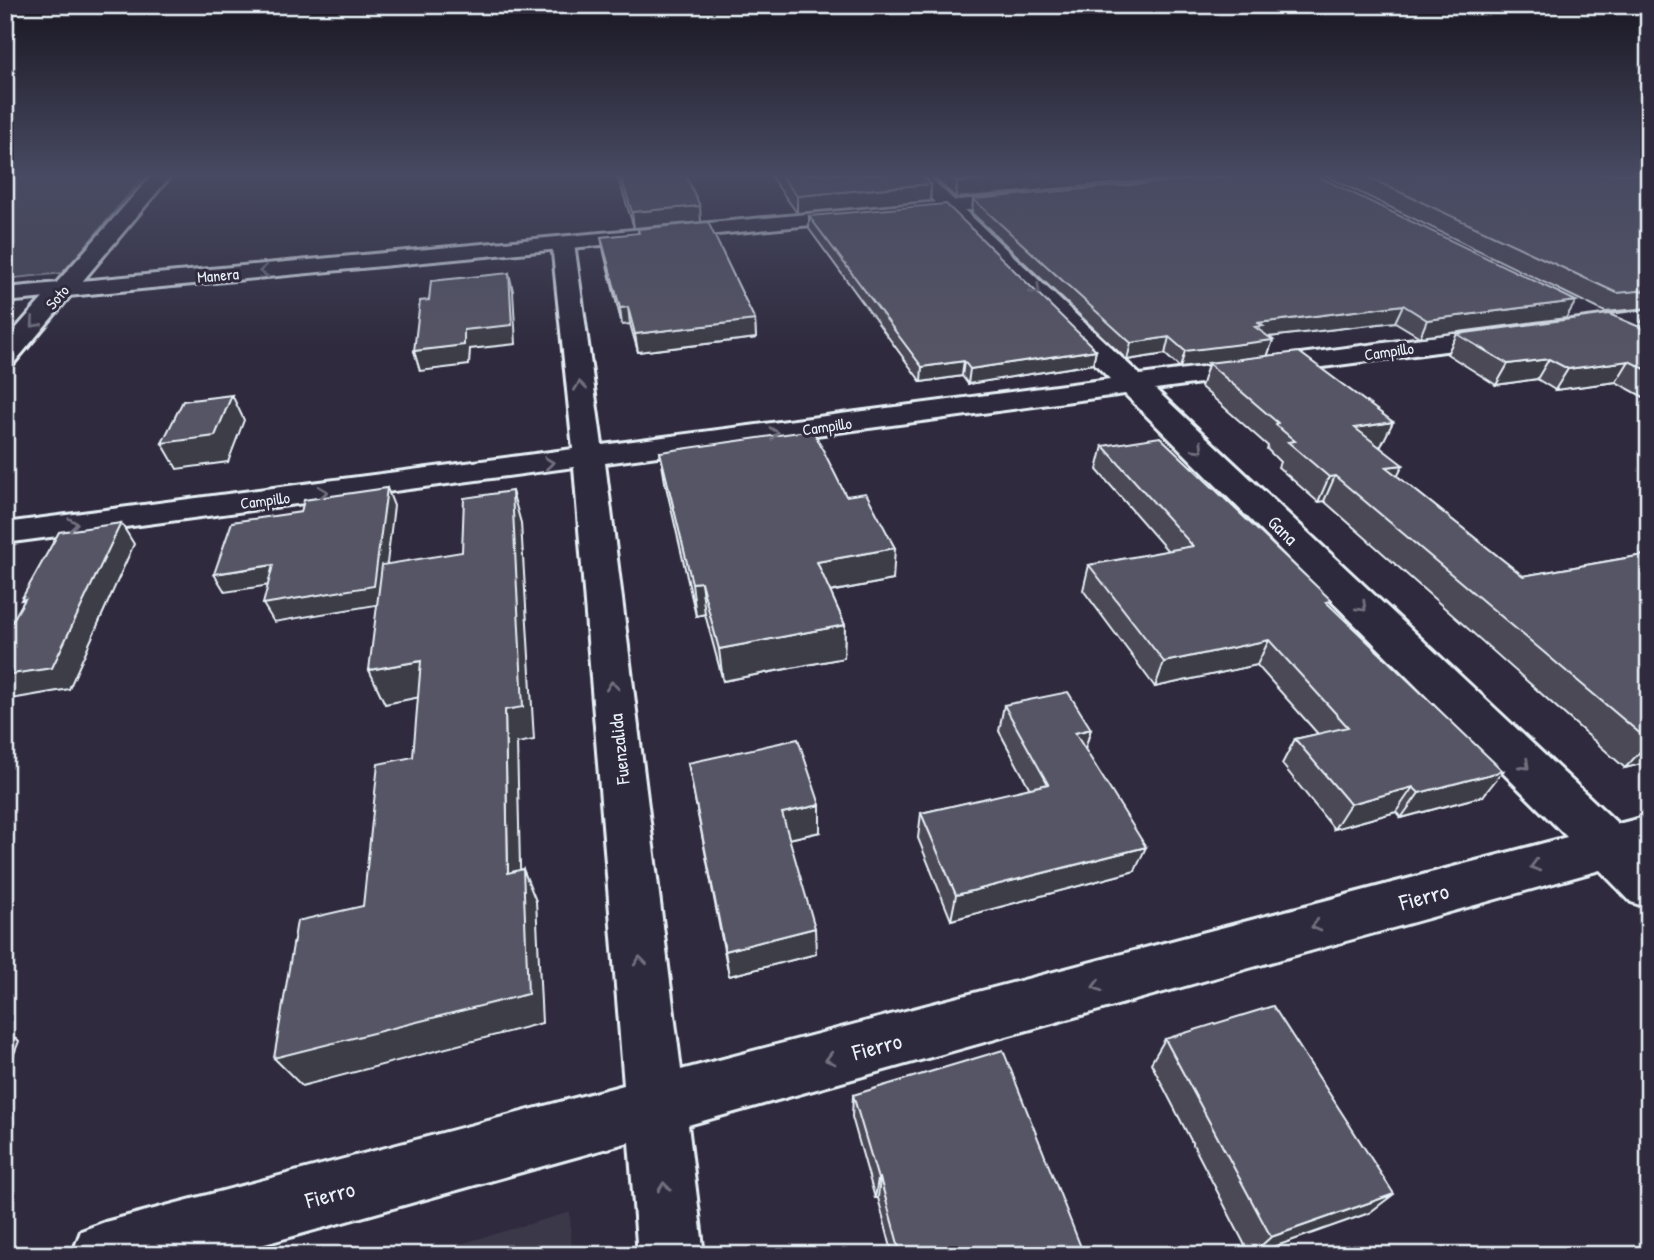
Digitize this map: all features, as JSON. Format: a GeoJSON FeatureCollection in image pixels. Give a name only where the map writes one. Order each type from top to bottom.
{"type":"FeatureCollection","features":[{"type":"Feature","properties":{"kind":"street","name":"Soto"},"geometry":{"type":"LineString","coordinates":[[5,357],[112,233]]}},
{"type":"Feature","properties":{"kind":"street","name":"Manera"},"geometry":{"type":"LineString","coordinates":[[5,295],[673,233]]}},
{"type":"Feature","properties":{"kind":"street","name":"Gana"},"geometry":{"type":"LineString","coordinates":[[977,233],[1134,385],[1628,841],[1649,886]]}},
{"type":"Feature","properties":{"kind":"street","name":"Fuenzalida"},"geometry":{"type":"LineString","coordinates":[[563,243],[589,458],[671,1255]]}},
{"type":"Feature","properties":{"kind":"street"},"geometry":{"type":"LineString","coordinates":[[1564,305],[1600,323]]}},
{"type":"Feature","properties":{"kind":"street","name":"Campillo"},"geometry":{"type":"LineString","coordinates":[[5,533],[1600,323],[1643,329]]}},
{"type":"Feature","properties":{"kind":"street","name":"Fierro"},"geometry":{"type":"LineString","coordinates":[[105,1255],[1628,841]]}},
{"type":"Feature","properties":{"kind":"shaded area"},"geometry":{"type":"Polygon","coordinates":[[[5,233],[97,233],[63,273],[5,279],[5,233]]]}},
{"type":"Feature","properties":{"kind":"shaded area"},"geometry":{"type":"Polygon","coordinates":[[[570,1212],[572,1255],[422,1255],[570,1212]]]}},
{"type":"Feature","properties":{"kind":"building"},"geometry":{"type":"Polygon","coordinates":[[[639,233],[713,233],[755,320],[635,334],[628,307],[620,308],[601,237],[639,233]]]}},
{"type":"Feature","properties":{"kind":"building"},"geometry":{"type":"Polygon","coordinates":[[[822,233],[976,233],[1096,350],[970,369],[964,361],[922,367],[822,233]]]}},
{"type":"Feature","properties":{"kind":"building"},"geometry":{"type":"Polygon","coordinates":[[[1010,233],[1435,233],[1576,301],[1427,320],[1403,305],[1258,323],[1263,326],[1255,327],[1273,340],[1185,351],[1169,337],[1131,343],[1010,233]]]}},
{"type":"Feature","properties":{"kind":"building"},"geometry":{"type":"Polygon","coordinates":[[[1487,233],[1649,233],[1649,290],[1617,293],[1487,233]]]}},
{"type":"Feature","properties":{"kind":"building"},"geometry":{"type":"Polygon","coordinates":[[[509,273],[512,325],[464,330],[464,345],[414,351],[420,301],[429,300],[431,281],[509,273]]]}},
{"type":"Feature","properties":{"kind":"building"},"geometry":{"type":"Polygon","coordinates":[[[1609,314],[1649,331],[1649,371],[1629,361],[1568,369],[1549,359],[1508,364],[1457,334],[1609,314]]]}},
{"type":"Feature","properties":{"kind":"building"},"geometry":{"type":"Polygon","coordinates":[[[1299,352],[1393,422],[1355,428],[1403,465],[1386,467],[1523,576],[1649,554],[1649,741],[1335,476],[1329,477],[1288,442],[1295,441],[1208,363],[1299,352]]]}},
{"type":"Feature","properties":{"kind":"building"},"geometry":{"type":"Polygon","coordinates":[[[232,395],[215,436],[162,443],[183,401],[232,395]]]}},
{"type":"Feature","properties":{"kind":"building"},"geometry":{"type":"Polygon","coordinates":[[[813,430],[846,496],[866,493],[895,548],[817,562],[845,625],[719,649],[701,582],[692,583],[660,452],[813,430]]]}},
{"type":"Feature","properties":{"kind":"building"},"geometry":{"type":"Polygon","coordinates":[[[1160,437],[1332,601],[1326,602],[1503,771],[1419,793],[1413,787],[1350,804],[1295,739],[1348,727],[1269,640],[1164,662],[1089,565],[1193,546],[1103,446],[1160,437]]]}},
{"type":"Feature","properties":{"kind":"building"},"geometry":{"type":"Polygon","coordinates":[[[387,488],[374,586],[263,604],[273,565],[214,574],[232,522],[301,512],[304,500],[387,488]]]}},
{"type":"Feature","properties":{"kind":"building"},"geometry":{"type":"Polygon","coordinates":[[[512,491],[523,707],[505,710],[508,873],[523,869],[528,994],[274,1058],[297,921],[363,906],[378,764],[413,757],[421,661],[369,670],[382,565],[462,552],[464,498],[512,491]]]}},
{"type":"Feature","properties":{"kind":"building"},"geometry":{"type":"Polygon","coordinates":[[[121,523],[52,668],[5,675],[5,634],[59,532],[121,523]]]}},
{"type":"Feature","properties":{"kind":"building"},"geometry":{"type":"Polygon","coordinates":[[[1068,692],[1091,729],[1075,733],[1146,847],[956,895],[921,813],[1048,784],[1004,705],[1068,692]]]}},
{"type":"Feature","properties":{"kind":"building"},"geometry":{"type":"Polygon","coordinates":[[[798,739],[820,805],[782,813],[815,928],[725,951],[688,763],[798,739]]]}},
{"type":"Feature","properties":{"kind":"building"},"geometry":{"type":"Polygon","coordinates":[[[1273,1006],[1394,1194],[1271,1237],[1165,1039],[1273,1006]]]}},
{"type":"Feature","properties":{"kind":"building"},"geometry":{"type":"Polygon","coordinates":[[[1003,1050],[1084,1255],[901,1255],[853,1095],[1003,1050]]]}}]}
